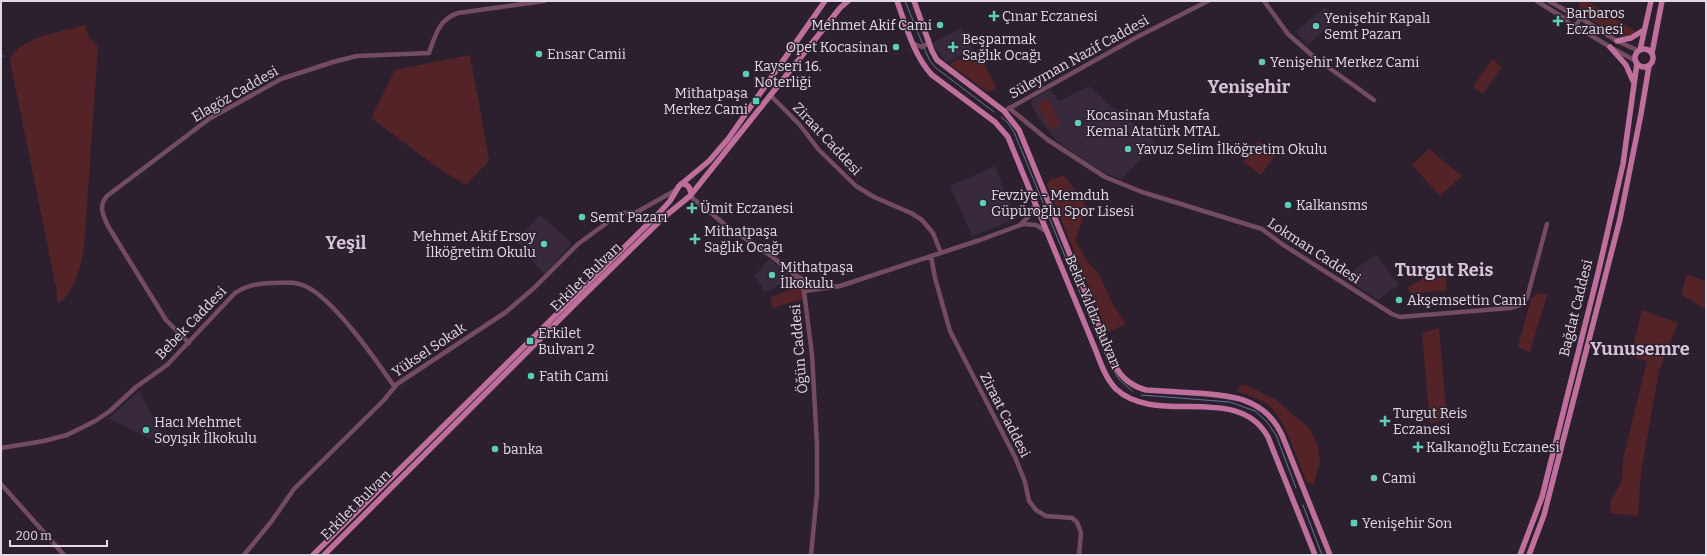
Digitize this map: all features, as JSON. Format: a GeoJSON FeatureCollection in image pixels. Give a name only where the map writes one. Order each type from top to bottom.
{"type":"FeatureCollection","features":[{"type":"Feature","properties":{"kind":"main road","name":"Erkilet Bulvarı"},"geometry":{"type":"LineString","coordinates":[[313,555],[660,212],[681,184],[709,161],[728,139],[825,1]]}},
{"type":"Feature","properties":{"kind":"main road","name":"Erkilet Bulvarı"},"geometry":{"type":"LineString","coordinates":[[324,555],[580,299],[664,217],[689,196],[840,8],[848,1]]}},
{"type":"Feature","properties":{"kind":"main road","name":"Bekir Yıldız Bulvarı"},"geometry":{"type":"LineString","coordinates":[[897,1],[921,61],[932,75],[990,118],[1005,134],[1096,351],[1108,378],[1113,385],[1127,397],[1141,403],[1227,409],[1246,415],[1256,422],[1268,437],[1315,555]]}},
{"type":"Feature","properties":{"kind":"main road","name":"Bekir Yıldız Bulvarı"},"geometry":{"type":"LineString","coordinates":[[914,1],[928,42],[932,51],[941,63],[1004,111],[1019,130],[1121,375],[1134,385],[1146,390],[1228,396],[1247,401],[1265,412],[1280,431],[1330,555]]}},
{"type":"Feature","properties":{"kind":"main road"},"geometry":{"type":"LineString","coordinates":[[1650,1],[1640,50],[1636,56],[1636,62],[1642,67],[1649,66],[1654,59],[1652,53],[1662,1]]}},
{"type":"Feature","properties":{"kind":"main road"},"geometry":{"type":"LineString","coordinates":[[1618,40],[1631,38],[1644,30]]}},
{"type":"Feature","properties":{"kind":"main road"},"geometry":{"type":"LineString","coordinates":[[1610,47],[1626,64],[1632,75],[1634,86]]}},
{"type":"Feature","properties":{"kind":"main road"},"geometry":{"type":"LineString","coordinates":[[1640,50],[1645,49],[1652,53]]}},
{"type":"Feature","properties":{"kind":"main road","name":"Bağdat Caddesi"},"geometry":{"type":"LineString","coordinates":[[1520,555],[1542,497],[1578,348],[1599,269],[1623,164],[1636,62]]}},
{"type":"Feature","properties":{"kind":"main road","name":"Bağdat Caddesi"},"geometry":{"type":"LineString","coordinates":[[1529,555],[1546,508],[1620,219],[1642,114],[1649,66]]}},
{"type":"Feature","properties":{"kind":"main road"},"geometry":{"type":"LineString","coordinates":[[693,174],[692,179],[694,182],[700,182]]}},
{"type":"Feature","properties":{"kind":"main road"},"geometry":{"type":"LineString","coordinates":[[676,190],[679,197],[689,196],[689,186],[681,184]]}},
{"type":"Feature","properties":{"kind":"street","name":"Elagöz Caddesi"},"geometry":{"type":"LineString","coordinates":[[189,343],[166,320],[108,226],[101,209],[103,200],[107,196],[209,119],[281,78],[356,56],[429,53],[439,27],[452,15],[544,1]]}},
{"type":"Feature","properties":{"kind":"street","name":"Süleyman Nazif Caddesi"},"geometry":{"type":"LineString","coordinates":[[1004,111],[1137,37],[1207,1]]}},
{"type":"Feature","properties":{"kind":"street"},"geometry":{"type":"LineString","coordinates":[[1264,1],[1288,34],[1314,57],[1374,100]]}},
{"type":"Feature","properties":{"kind":"street"},"geometry":{"type":"LineString","coordinates":[[1537,1],[1567,20],[1569,24],[1574,25],[1636,62]]}},
{"type":"Feature","properties":{"kind":"street"},"geometry":{"type":"LineString","coordinates":[[1549,1],[1570,13],[1575,13],[1579,17],[1618,40],[1640,50]]}},
{"type":"Feature","properties":{"kind":"street"},"geometry":{"type":"LineString","coordinates":[[1567,20],[1567,16],[1570,13]]}},
{"type":"Feature","properties":{"kind":"street"},"geometry":{"type":"LineString","coordinates":[[1574,25],[1578,22],[1579,17]]}},
{"type":"Feature","properties":{"kind":"street"},"geometry":{"type":"LineString","coordinates":[[914,44],[922,47],[928,42]]}},
{"type":"Feature","properties":{"kind":"street","name":"Ziraat Caddesi"},"geometry":{"type":"LineString","coordinates":[[770,95],[799,124],[819,150],[856,186],[874,197],[911,213],[922,220],[933,234],[941,253]]}},
{"type":"Feature","properties":{"kind":"street","name":"Lokman Caddesi"},"geometry":{"type":"LineString","coordinates":[[1009,108],[1048,140],[1105,177],[1142,192],[1262,229],[1282,244],[1400,318],[1510,308],[1520,305],[1527,298],[1547,224]]}},
{"type":"Feature","properties":{"kind":"street","name":"Yüksel Sokak"},"geometry":{"type":"LineString","coordinates":[[244,555],[271,522],[294,489],[384,400],[394,386],[516,304],[578,244],[595,230],[619,214],[627,212],[638,213],[676,190]]}},
{"type":"Feature","properties":{"kind":"street","name":"Öğün Caddesi"},"geometry":{"type":"LineString","coordinates":[[689,196],[728,227],[771,256],[795,275],[804,290],[812,355],[817,445],[817,493],[811,555]]}},
{"type":"Feature","properties":{"kind":"street"},"geometry":{"type":"LineString","coordinates":[[1020,225],[1029,216],[1035,204]]}},
{"type":"Feature","properties":{"kind":"street"},"geometry":{"type":"LineString","coordinates":[[638,213],[653,216],[660,212]]}},
{"type":"Feature","properties":{"kind":"street"},"geometry":{"type":"LineString","coordinates":[[638,213],[651,221]]}},
{"type":"Feature","properties":{"kind":"street"},"geometry":{"type":"LineString","coordinates":[[804,290],[840,286],[1020,225],[1032,224],[1046,231]]}},
{"type":"Feature","properties":{"kind":"street","name":"Ziraat Caddesi"},"geometry":{"type":"LineString","coordinates":[[931,256],[935,278],[950,331],[1015,457],[1025,482],[1029,501],[1036,510],[1046,516],[1072,518],[1077,522],[1081,533],[1079,555]]}},
{"type":"Feature","properties":{"kind":"street"},"geometry":{"type":"LineString","coordinates":[[795,275],[818,288]]}},
{"type":"Feature","properties":{"kind":"street","name":"Bebek Caddesi"},"geometry":{"type":"LineString","coordinates":[[1,448],[53,438],[88,426],[110,411],[136,387],[160,371],[189,343],[238,290],[257,284],[295,283],[313,290],[338,314],[360,340],[394,386]]}},
{"type":"Feature","properties":{"kind":"street"},"geometry":{"type":"LineString","coordinates":[[1,484],[64,555]]}},
{"type":"Feature","properties":{"kind":"shaded area"},"geometry":{"type":"Polygon","coordinates":[[[1580,1],[1587,1],[1637,32],[1630,36],[1624,36],[1618,35],[1606,29],[1582,12],[1579,8],[1580,1]]]}},
{"type":"Feature","properties":{"kind":"shaded area","name":"Yenişehir Kapalı Semt Pazarı"},"geometry":{"type":"Polygon","coordinates":[[[1325,7],[1336,21],[1307,45],[1296,31],[1325,7]]]}},
{"type":"Feature","properties":{"kind":"shaded area"},"geometry":{"type":"Polygon","coordinates":[[[85,25],[89,37],[98,47],[84,248],[79,270],[73,286],[69,293],[59,303],[57,301],[57,292],[10,61],[14,53],[21,46],[31,41],[42,36],[85,25]]]}},
{"type":"Feature","properties":{"kind":"shaded area","name":"Beşparmak Sağlık Ocağı"},"geometry":{"type":"Polygon","coordinates":[[[962,28],[973,50],[946,62],[932,43],[962,28]]]}},
{"type":"Feature","properties":{"kind":"shaded area"},"geometry":{"type":"Polygon","coordinates":[[[977,51],[997,88],[988,92],[950,65],[951,63],[977,51]]]}},
{"type":"Feature","properties":{"kind":"shaded area"},"geometry":{"type":"Polygon","coordinates":[[[470,55],[489,159],[468,183],[464,184],[435,166],[371,118],[395,70],[470,55]]]}},
{"type":"Feature","properties":{"kind":"shaded area"},"geometry":{"type":"Polygon","coordinates":[[[1492,59],[1502,67],[1483,94],[1473,87],[1492,59]]]}},
{"type":"Feature","properties":{"kind":"shaded area","name":"Kocasinan Mustafa Kemal Atatürk MTAL"},"geometry":{"type":"Polygon","coordinates":[[[1089,86],[1155,141],[1153,143],[1155,144],[1121,180],[1089,164],[1058,142],[1037,117],[1031,103],[1033,99],[1050,89],[1059,101],[1089,86]]]}},
{"type":"Feature","properties":{"kind":"shaded area"},"geometry":{"type":"Polygon","coordinates":[[[1048,99],[1061,124],[1050,130],[1037,104],[1048,99]]]}},
{"type":"Feature","properties":{"kind":"shaded area"},"geometry":{"type":"Polygon","coordinates":[[[1258,141],[1276,154],[1261,175],[1243,162],[1258,141]]]}},
{"type":"Feature","properties":{"kind":"shaded area"},"geometry":{"type":"Polygon","coordinates":[[[1429,149],[1462,176],[1440,196],[1412,165],[1429,149]]]}},
{"type":"Feature","properties":{"kind":"shaded area","name":"Fevziye - Memduh Güpüroğlu Spor Lisesi"},"geometry":{"type":"Polygon","coordinates":[[[995,166],[1016,219],[972,236],[950,186],[995,166]]]}},
{"type":"Feature","properties":{"kind":"shaded area"},"geometry":{"type":"Polygon","coordinates":[[[1064,175],[1087,207],[1075,240],[1088,262],[1099,274],[1113,305],[1126,324],[1107,332],[1047,185],[1050,180],[1064,175]]]}},
{"type":"Feature","properties":{"kind":"shaded area","name":"Mehmet Akif Ersoy İlköğretim Okulu"},"geometry":{"type":"Polygon","coordinates":[[[540,215],[568,239],[571,245],[544,274],[517,242],[517,239],[540,215]]]}},
{"type":"Feature","properties":{"kind":"shaded area"},"geometry":{"type":"Polygon","coordinates":[[[1376,254],[1399,285],[1378,300],[1344,278],[1376,254]]]}},
{"type":"Feature","properties":{"kind":"shaded area","name":"Mithatpaşa İlkokulu"},"geometry":{"type":"Polygon","coordinates":[[[769,259],[788,274],[788,280],[765,292],[754,276],[769,259]]]}},
{"type":"Feature","properties":{"kind":"shaded area"},"geometry":{"type":"Polygon","coordinates":[[[1444,265],[1447,290],[1413,294],[1407,288],[1444,265]]]}},
{"type":"Feature","properties":{"kind":"shaded area"},"geometry":{"type":"Polygon","coordinates":[[[1687,274],[1706,282],[1706,305],[1704,309],[1681,294],[1687,274]]]}},
{"type":"Feature","properties":{"kind":"shaded area"},"geometry":{"type":"Polygon","coordinates":[[[800,285],[804,299],[773,308],[770,298],[800,285]]]}},
{"type":"Feature","properties":{"kind":"shaded area"},"geometry":{"type":"Polygon","coordinates":[[[1538,293],[1547,295],[1530,352],[1518,347],[1531,299],[1538,293]]]}},
{"type":"Feature","properties":{"kind":"shaded area"},"geometry":{"type":"Polygon","coordinates":[[[1642,310],[1678,323],[1659,371],[1641,472],[1638,516],[1610,513],[1611,500],[1622,481],[1623,460],[1647,361],[1631,356],[1642,310]]]}},
{"type":"Feature","properties":{"kind":"shaded area"},"geometry":{"type":"Polygon","coordinates":[[[1439,328],[1447,420],[1430,423],[1422,333],[1439,328]]]}},
{"type":"Feature","properties":{"kind":"shaded area"},"geometry":{"type":"Polygon","coordinates":[[[1240,385],[1248,386],[1276,400],[1310,429],[1318,447],[1320,461],[1314,484],[1307,483],[1286,430],[1280,420],[1268,405],[1261,400],[1237,391],[1240,385]]]}},
{"type":"Feature","properties":{"kind":"shaded area","name":"Hacı Mehmet Soyışık İlkokulu"},"geometry":{"type":"Polygon","coordinates":[[[139,391],[166,443],[164,446],[109,418],[139,391]]]}},
{"type":"Feature","properties":{"kind":"waterway"},"geometry":{"type":"LineString","coordinates":[[905,1],[923,45]]}},
{"type":"Feature","properties":{"kind":"waterway"},"geometry":{"type":"LineString","coordinates":[[924,48],[930,61],[936,68],[994,112]]}},
{"type":"Feature","properties":{"kind":"waterway"},"geometry":{"type":"LineString","coordinates":[[1001,117],[1008,123],[1014,132],[1108,361],[1119,379],[1132,391]]}},
{"type":"Feature","properties":{"kind":"waterway"},"geometry":{"type":"LineString","coordinates":[[1141,395],[1230,402],[1255,411],[1267,422],[1276,435],[1296,488]]}},
{"type":"Feature","properties":{"kind":"waterway"},"geometry":{"type":"LineString","coordinates":[[1303,505],[1322,555]]}},
{"type":"Feature","properties":{"kind":"place","name":"Çınar Eczanesi"},"geometry":{"type":"Point","coordinates":[994,16]}},
{"type":"Feature","properties":{"kind":"place","name":"Barbaros Eczanesi"},"geometry":{"type":"Point","coordinates":[1558,21]}},
{"type":"Feature","properties":{"kind":"place","name":"Mehmet Akif Cami"},"geometry":{"type":"Point","coordinates":[940,25]}},
{"type":"Feature","properties":{"kind":"place","name":"Yenişehir Kapalı Semt Pazarı"},"geometry":{"type":"Point","coordinates":[1316,26]}},
{"type":"Feature","properties":{"kind":"place","name":"Opet Kocasinan"},"geometry":{"type":"Point","coordinates":[896,47]}},
{"type":"Feature","properties":{"kind":"place","name":"Beşparmak Sağlık Ocağı"},"geometry":{"type":"Point","coordinates":[953,47]}},
{"type":"Feature","properties":{"kind":"place","name":"Ensar Camii"},"geometry":{"type":"Point","coordinates":[539,54]}},
{"type":"Feature","properties":{"kind":"place","name":"Yenişehir Merkez Cami"},"geometry":{"type":"Point","coordinates":[1262,62]}},
{"type":"Feature","properties":{"kind":"place","name":"Kayseri 16. Noterliği"},"geometry":{"type":"Point","coordinates":[746,74]}},
{"type":"Feature","properties":{"kind":"place","name":"Mithatpaşa Merkez Cami"},"geometry":{"type":"Point","coordinates":[756,101]}},
{"type":"Feature","properties":{"kind":"place","name":"Kocasinan Mustafa Kemal Atatürk MTAL"},"geometry":{"type":"Point","coordinates":[1078,123]}},
{"type":"Feature","properties":{"kind":"place","name":"Yavuz Selim İlköğretim Okulu"},"geometry":{"type":"Point","coordinates":[1128,149]}},
{"type":"Feature","properties":{"kind":"place","name":"Fevziye - Memduh Güpüroğlu Spor Lisesi"},"geometry":{"type":"Point","coordinates":[983,203]}},
{"type":"Feature","properties":{"kind":"place","name":"Kalkansms"},"geometry":{"type":"Point","coordinates":[1288,205]}},
{"type":"Feature","properties":{"kind":"place","name":"Ümit Eczanesi"},"geometry":{"type":"Point","coordinates":[692,208]}},
{"type":"Feature","properties":{"kind":"place","name":"Semt Pazarı"},"geometry":{"type":"Point","coordinates":[582,217]}},
{"type":"Feature","properties":{"kind":"place","name":"Mithatpaşa Sağlık Ocağı"},"geometry":{"type":"Point","coordinates":[695,239]}},
{"type":"Feature","properties":{"kind":"place","name":"Mehmet Akif Ersoy İlköğretim Okulu"},"geometry":{"type":"Point","coordinates":[544,244]}},
{"type":"Feature","properties":{"kind":"place","name":"Mithatpaşa İlkokulu"},"geometry":{"type":"Point","coordinates":[772,275]}},
{"type":"Feature","properties":{"kind":"place","name":"Akşemsettin Cami"},"geometry":{"type":"Point","coordinates":[1399,300]}},
{"type":"Feature","properties":{"kind":"place","name":"Erkilet Bulvarı 2"},"geometry":{"type":"Point","coordinates":[530,341]}},
{"type":"Feature","properties":{"kind":"place","name":"Fatih Cami"},"geometry":{"type":"Point","coordinates":[531,376]}},
{"type":"Feature","properties":{"kind":"place","name":"Turgut Reis Eczanesi"},"geometry":{"type":"Point","coordinates":[1385,421]}},
{"type":"Feature","properties":{"kind":"place","name":"Hacı Mehmet Soyışık İlkokulu"},"geometry":{"type":"Point","coordinates":[146,430]}},
{"type":"Feature","properties":{"kind":"place","name":"Kalkanoğlu Eczanesi"},"geometry":{"type":"Point","coordinates":[1418,447]}},
{"type":"Feature","properties":{"kind":"place","name":"banka"},"geometry":{"type":"Point","coordinates":[495,449]}},
{"type":"Feature","properties":{"kind":"place","name":"Cami"},"geometry":{"type":"Point","coordinates":[1374,478]}},
{"type":"Feature","properties":{"kind":"place","name":"Yenişehir Son"},"geometry":{"type":"Point","coordinates":[1354,523]}},
{"type":"Feature","properties":{"kind":"district","name":"Yenişehir"},"geometry":{"type":"Point","coordinates":[1249,87]}},
{"type":"Feature","properties":{"kind":"district","name":"Yeşil"},"geometry":{"type":"Point","coordinates":[346,243]}},
{"type":"Feature","properties":{"kind":"district","name":"Turgut Reis"},"geometry":{"type":"Point","coordinates":[1444,270]}},
{"type":"Feature","properties":{"kind":"district","name":"Yunusemre"},"geometry":{"type":"Point","coordinates":[1640,349]}}]}
